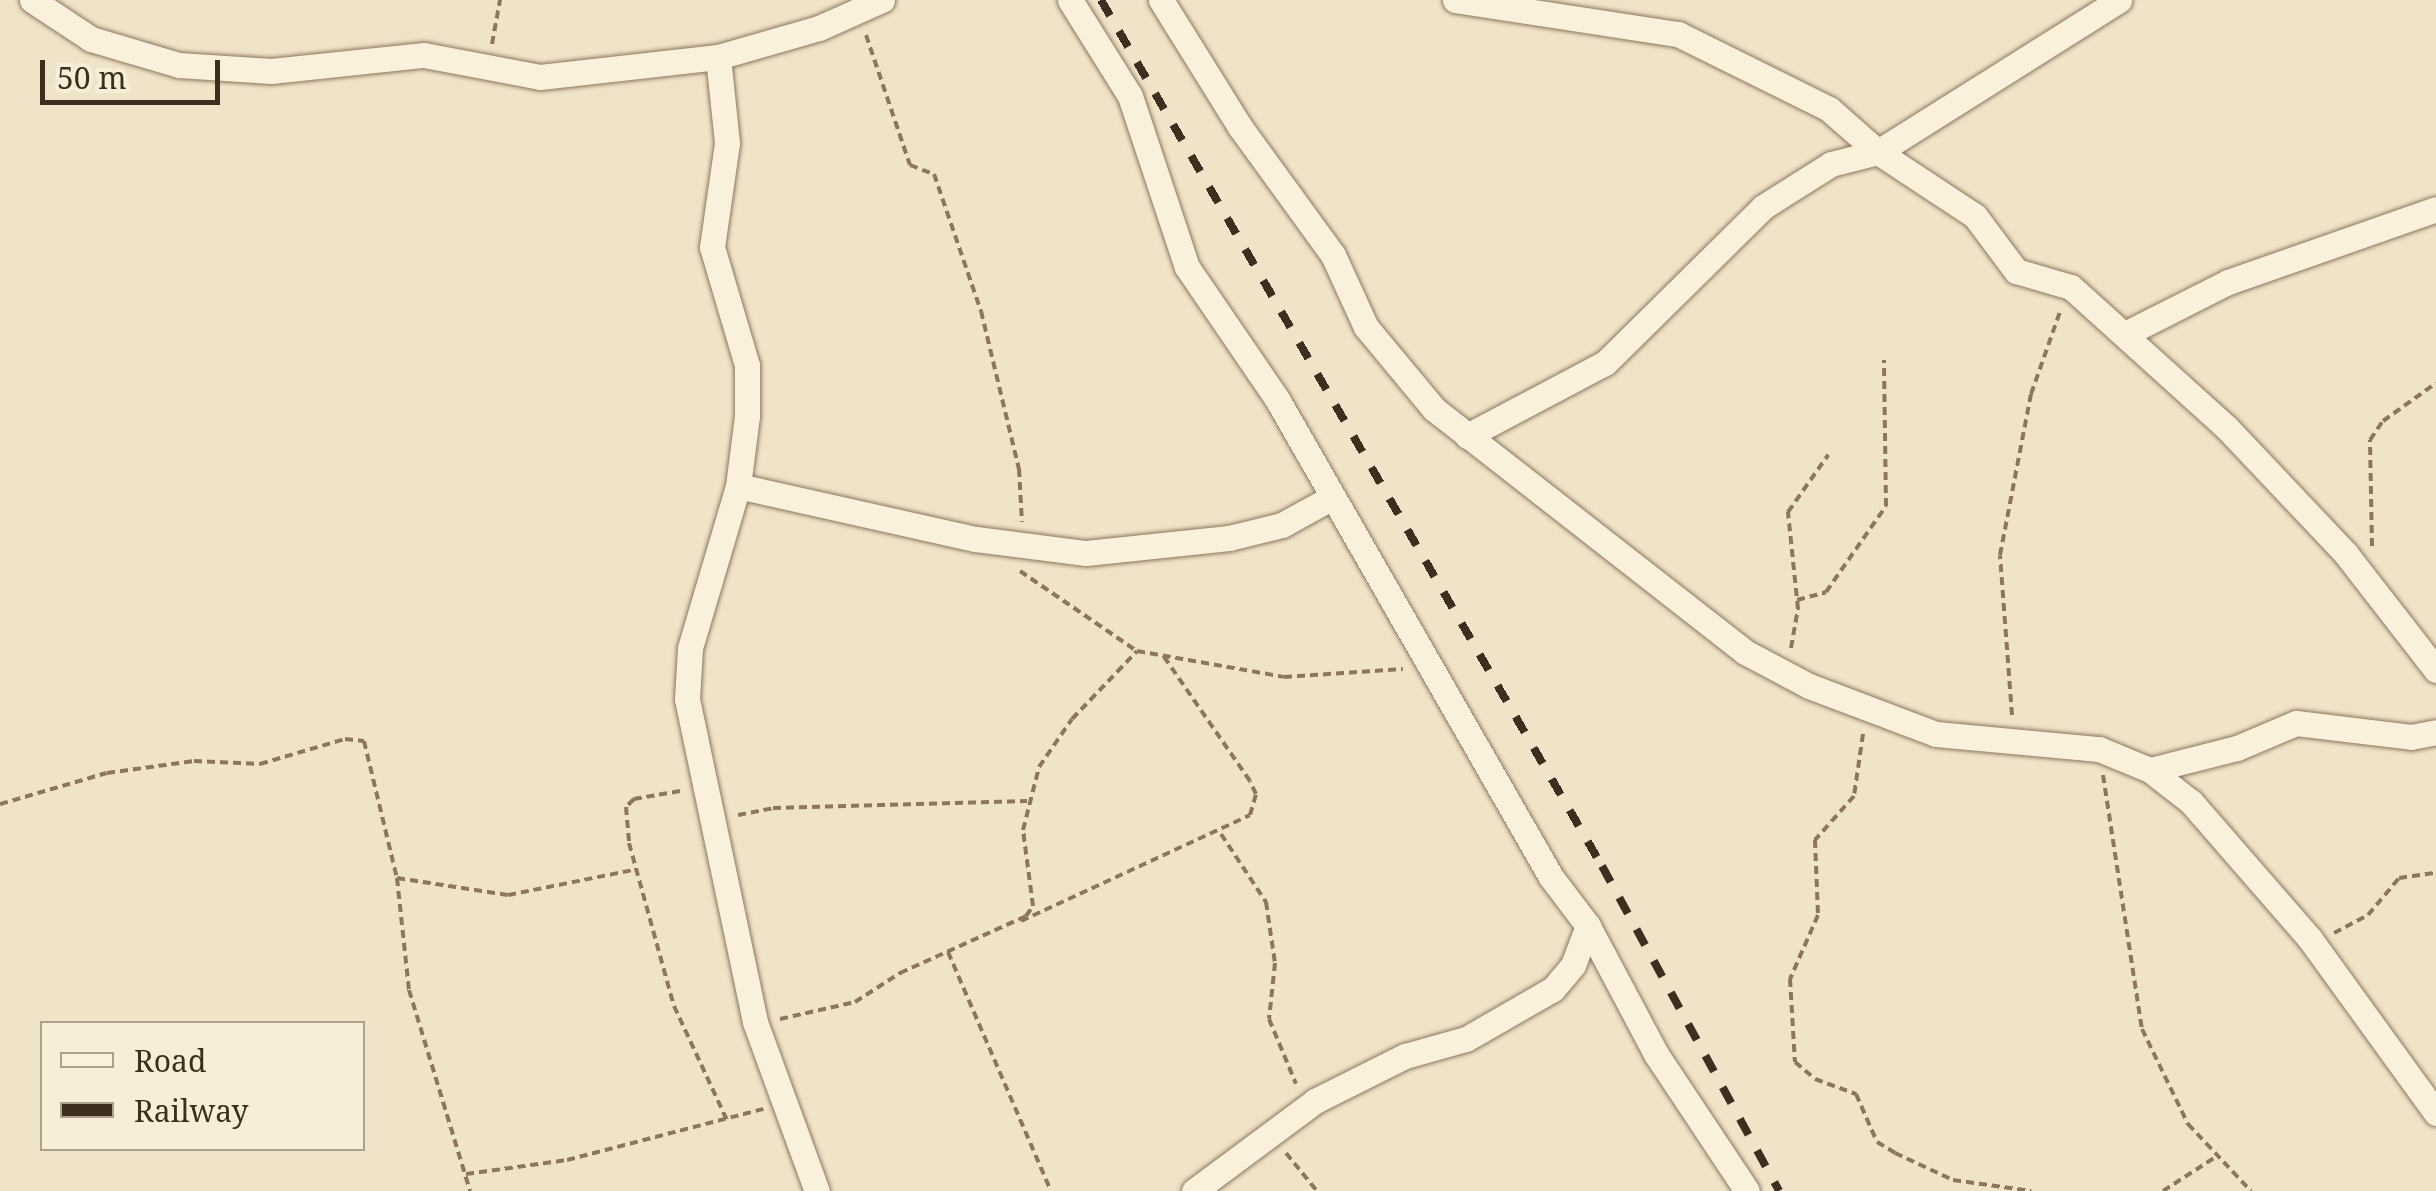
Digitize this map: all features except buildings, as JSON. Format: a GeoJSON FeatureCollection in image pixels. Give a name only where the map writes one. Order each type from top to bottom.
{"type":"FeatureCollection","features":[{"type":"Feature","properties":{"kind":"street"},"geometry":{"type":"LineString","coordinates":[[32,0],[91,39],[179,65],[271,71],[410,55],[540,77],[718,57],[819,28],[871,4]]}},
{"type":"Feature","properties":{"kind":"street"},"geometry":{"type":"LineString","coordinates":[[1070,0],[1130,96],[1186,268],[1277,399],[1329,499],[1435,666],[1550,878],[1588,926],[1656,1054],[1747,1191]]}},
{"type":"Feature","properties":{"kind":"street"},"geometry":{"type":"LineString","coordinates":[[1161,0],[1240,126],[1333,255],[1366,327],[1408,381],[1467,436],[1745,652],[1782,671],[1936,734],[2008,744],[2099,749],[2150,770],[2191,802],[2310,939],[2436,1113]]}},
{"type":"Feature","properties":{"kind":"street"},"geometry":{"type":"LineString","coordinates":[[1455,0],[1678,34],[1829,109],[1878,152],[1976,216],[2016,271],[2071,288],[2126,334],[2227,428],[2381,596],[2436,670]]}},
{"type":"Feature","properties":{"kind":"street"},"geometry":{"type":"LineString","coordinates":[[1467,436],[1606,363],[1763,208],[1831,164],[1878,152],[2118,0]]}},
{"type":"Feature","properties":{"kind":"street"},"geometry":{"type":"LineString","coordinates":[[718,57],[728,143],[712,247],[747,365],[738,486],[690,648],[687,700],[755,1022],[818,1191]]}},
{"type":"Feature","properties":{"kind":"street"},"geometry":{"type":"LineString","coordinates":[[2126,334],[2228,282],[2436,209]]}},
{"type":"Feature","properties":{"kind":"street"},"geometry":{"type":"LineString","coordinates":[[738,486],[1019,557],[1229,538],[1282,526],[1329,499]]}},
{"type":"Feature","properties":{"kind":"street"},"geometry":{"type":"LineString","coordinates":[[2150,770],[2237,748],[2296,723],[2411,737],[2436,732]]}},
{"type":"Feature","properties":{"kind":"street"},"geometry":{"type":"LineString","coordinates":[[1194,1191],[1308,1106],[1404,1056],[1513,1016],[1552,989],[1572,966],[1588,926]]}},
{"type":"Feature","properties":{"kind":"path"},"geometry":{"type":"LineString","coordinates":[[482,65],[500,0]]}},
{"type":"Feature","properties":{"kind":"path"},"geometry":{"type":"LineString","coordinates":[[871,4],[868,54],[905,153],[914,168],[934,174],[981,311],[1020,469],[1019,557],[1137,651],[1284,676],[1435,666]]}},
{"type":"Feature","properties":{"kind":"path"},"geometry":{"type":"LineString","coordinates":[[2008,744],[2012,675],[2000,555],[2039,363],[2071,288]]}},
{"type":"Feature","properties":{"kind":"path"},"geometry":{"type":"LineString","coordinates":[[1796,600],[1813,600],[1834,584],[1886,506],[1884,360]]}},
{"type":"Feature","properties":{"kind":"path"},"geometry":{"type":"LineString","coordinates":[[2381,596],[2367,513],[2370,440],[2383,420],[2436,383]]}},
{"type":"Feature","properties":{"kind":"path"},"geometry":{"type":"LineString","coordinates":[[1782,671],[1798,620],[1788,512],[1828,455]]}},
{"type":"Feature","properties":{"kind":"path"},"geometry":{"type":"LineString","coordinates":[[1016,922],[1033,906],[1024,854],[1027,800],[1039,767],[1072,719],[1137,651]]}},
{"type":"Feature","properties":{"kind":"path"},"geometry":{"type":"LineString","coordinates":[[755,1022],[815,1016],[854,1002],[948,951],[1221,834],[1250,815],[1256,794],[1164,657]]}},
{"type":"Feature","properties":{"kind":"path"},"geometry":{"type":"LineString","coordinates":[[1865,707],[1854,796],[1815,840],[1818,915],[1790,979],[1795,1062],[1815,1078],[1856,1094],[1878,1142],[1895,1153],[1953,1180],[2031,1191]]}},
{"type":"Feature","properties":{"kind":"path"},"geometry":{"type":"LineString","coordinates":[[0,804],[107,773],[194,762],[260,764],[345,738],[364,740],[397,878],[409,990],[470,1191]]}},
{"type":"Feature","properties":{"kind":"path"},"geometry":{"type":"LineString","coordinates":[[2099,749],[2142,1029],[2170,1094],[2217,1156],[2252,1191]]}},
{"type":"Feature","properties":{"kind":"path"},"geometry":{"type":"LineString","coordinates":[[704,792],[646,792],[626,807],[635,869],[674,1006],[727,1120]]}},
{"type":"Feature","properties":{"kind":"path"},"geometry":{"type":"LineString","coordinates":[[711,822],[773,808],[1027,800]]}},
{"type":"Feature","properties":{"kind":"path"},"geometry":{"type":"LineString","coordinates":[[1221,834],[1266,902],[1275,963],[1269,1018],[1308,1106]]}},
{"type":"Feature","properties":{"kind":"path"},"geometry":{"type":"LineString","coordinates":[[397,878],[508,895],[635,869]]}},
{"type":"Feature","properties":{"kind":"path"},"geometry":{"type":"LineString","coordinates":[[2310,939],[2354,924],[2398,878],[2436,873]]}},
{"type":"Feature","properties":{"kind":"path"},"geometry":{"type":"LineString","coordinates":[[948,951],[1051,1191]]}},
{"type":"Feature","properties":{"kind":"path"},"geometry":{"type":"LineString","coordinates":[[466,1174],[567,1160],[782,1103]]}},
{"type":"Feature","properties":{"kind":"path"},"geometry":{"type":"LineString","coordinates":[[1271,1133],[1317,1191]]}},
{"type":"Feature","properties":{"kind":"path"},"geometry":{"type":"LineString","coordinates":[[2163,1191],[2217,1156]]}},
{"type":"Feature","properties":{"kind":"railway"},"geometry":{"type":"LineString","coordinates":[[1101,0],[1602,866],[1779,1191]]}}]}
